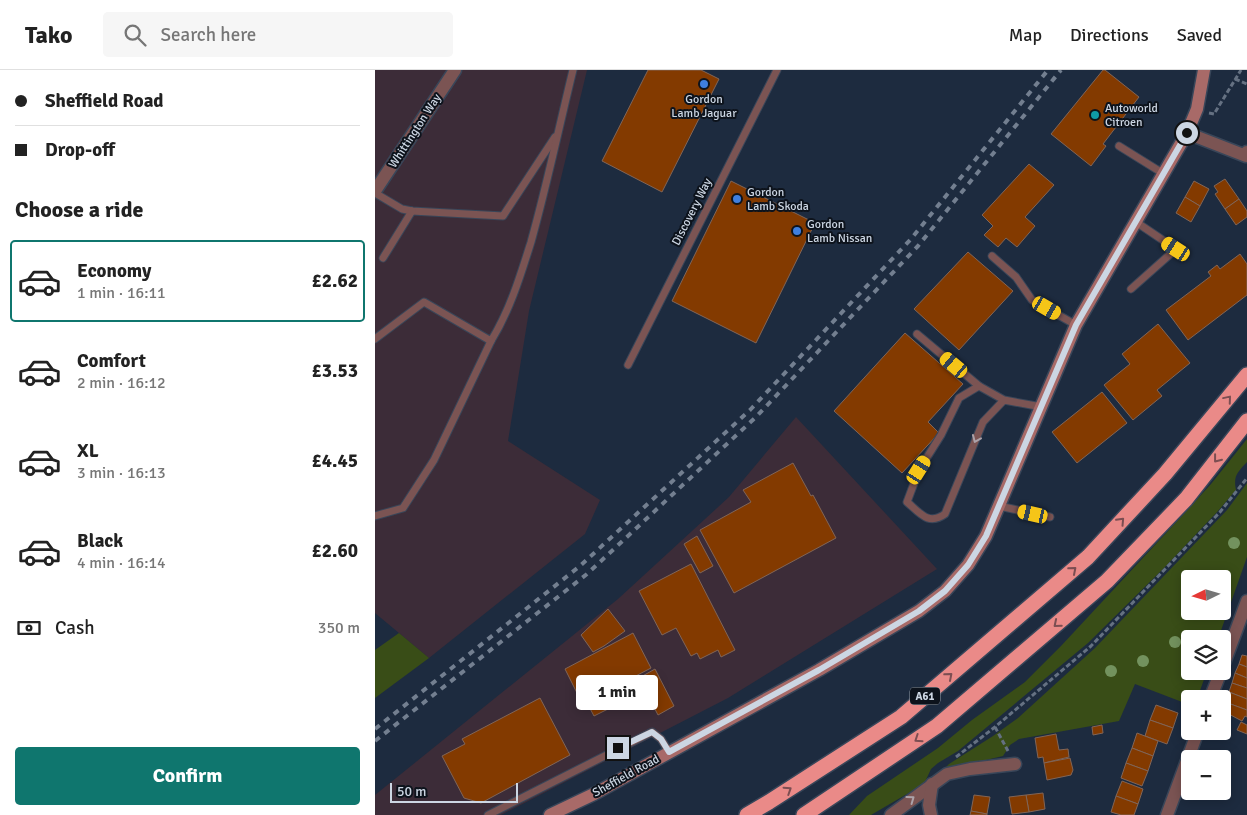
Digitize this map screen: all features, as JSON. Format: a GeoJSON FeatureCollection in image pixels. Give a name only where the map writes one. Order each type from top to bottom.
{"type":"FeatureCollection","features":[{"type":"Feature","properties":{"kind":"highway","name":"A61"},"geometry":{"type":"LineString","coordinates":[[747,815],[901,717],[1088,557],[1165,474],[1247,375]]}},
{"type":"Feature","properties":{"kind":"highway","name":"A61"},"geometry":{"type":"LineString","coordinates":[[804,815],[937,726],[1107,581],[1186,498],[1247,421]]}},
{"type":"Feature","properties":{"kind":"main road","name":"Sheffield Road"},"geometry":{"type":"LineString","coordinates":[[550,815],[594,794],[919,611],[945,591],[968,565],[986,536],[1076,325],[1187,133],[1197,109],[1205,70]]}},
{"type":"Feature","properties":{"kind":"street","name":"Whittington Way"},"geometry":{"type":"LineString","coordinates":[[375,192],[455,70]]}},
{"type":"Feature","properties":{"kind":"street"},"geometry":{"type":"LineString","coordinates":[[1187,133],[1246,156],[1247,152]]}},
{"type":"Feature","properties":{"kind":"street"},"geometry":{"type":"LineString","coordinates":[[1231,644],[1247,601]]}},
{"type":"Feature","properties":{"kind":"street"},"geometry":{"type":"LineString","coordinates":[[1167,815],[1195,740]]}},
{"type":"Feature","properties":{"kind":"street"},"geometry":{"type":"LineString","coordinates":[[891,815],[947,774],[970,769],[1015,764]]}},
{"type":"Feature","properties":{"kind":"street"},"geometry":{"type":"LineString","coordinates":[[931,815],[929,805],[932,784]]}},
{"type":"Feature","properties":{"kind":"lane"},"geometry":{"type":"LineString","coordinates":[[375,516],[403,508],[434,460],[491,341],[509,310],[539,212],[573,70]]}},
{"type":"Feature","properties":{"kind":"lane","name":"Discovery Way"},"geometry":{"type":"LineString","coordinates":[[628,365],[777,70]]}},
{"type":"Feature","properties":{"kind":"lane"},"geometry":{"type":"LineString","coordinates":[[375,192],[401,209],[503,216],[558,133]]}},
{"type":"Feature","properties":{"kind":"lane"},"geometry":{"type":"LineString","coordinates":[[1119,146],[1164,174]]}},
{"type":"Feature","properties":{"kind":"lane"},"geometry":{"type":"LineString","coordinates":[[383,258],[412,211]]}},
{"type":"Feature","properties":{"kind":"lane"},"geometry":{"type":"LineString","coordinates":[[1131,289],[1176,249],[1136,222]]}},
{"type":"Feature","properties":{"kind":"lane"},"geometry":{"type":"LineString","coordinates":[[992,256],[1016,277],[1032,300],[1076,325]]}},
{"type":"Feature","properties":{"kind":"lane"},"geometry":{"type":"LineString","coordinates":[[375,339],[423,302],[491,341]]}},
{"type":"Feature","properties":{"kind":"lane"},"geometry":{"type":"LineString","coordinates":[[917,334],[979,386],[1004,400],[1042,407]]}},
{"type":"Feature","properties":{"kind":"lane"},"geometry":{"type":"LineString","coordinates":[[979,386],[959,398],[941,435],[919,470],[907,502],[927,519],[938,519],[945,514],[983,422],[1004,400]]}},
{"type":"Feature","properties":{"kind":"lane"},"geometry":{"type":"LineString","coordinates":[[999,506],[1050,517]]}},
{"type":"Feature","properties":{"kind":"lane"},"geometry":{"type":"LineString","coordinates":[[488,815],[634,739],[652,732],[661,739],[669,752]]}},
{"type":"Feature","properties":{"kind":"path"},"geometry":{"type":"LineString","coordinates":[[1197,109],[1214,114],[1241,70]]}},
{"type":"Feature","properties":{"kind":"path"},"geometry":{"type":"LineString","coordinates":[[1235,79],[1247,84],[1247,88]]}},
{"type":"Feature","properties":{"kind":"path"},"geometry":{"type":"LineString","coordinates":[[955,757],[995,727],[1091,646],[1220,512],[1247,478]]}},
{"type":"Feature","properties":{"kind":"path"},"geometry":{"type":"LineString","coordinates":[[995,727],[1015,764]]}},
{"type":"Feature","properties":{"kind":"shaded area"},"geometry":{"type":"Polygon","coordinates":[[[375,70],[587,70],[529,311],[508,441],[600,500],[585,534],[429,658],[375,613],[375,70]]]}},
{"type":"Feature","properties":{"kind":"shaded area"},"geometry":{"type":"Polygon","coordinates":[[[796,417],[937,569],[728,698],[501,815],[375,815],[375,795],[618,599],[729,497],[796,417]]]}},
{"type":"Feature","properties":{"kind":"green space"},"geometry":{"type":"Polygon","coordinates":[[[1247,439],[1247,462],[1236,477],[1236,490],[1164,568],[1088,643],[958,751],[931,769],[924,784],[871,815],[849,815],[867,796],[938,748],[972,720],[1025,682],[1181,517],[1211,484],[1247,439]]]}},
{"type":"Feature","properties":{"kind":"green space"},"geometry":{"type":"Polygon","coordinates":[[[1247,483],[1247,557],[1231,602],[1231,570],[1181,570],[1181,620],[1225,620],[1221,630],[1181,630],[1181,680],[1204,680],[1200,690],[1181,690],[1181,702],[1135,684],[1119,721],[1019,739],[1010,745],[1003,756],[943,770],[949,764],[1018,718],[1095,648],[1227,510],[1247,483]]]}},
{"type":"Feature","properties":{"kind":"green space"},"geometry":{"type":"Polygon","coordinates":[[[399,633],[429,658],[375,698],[375,650],[399,633]]]}},
{"type":"Feature","properties":{"kind":"building"},"geometry":{"type":"Polygon","coordinates":[[[648,70],[701,70],[719,79],[662,192],[602,161],[648,70]]]}},
{"type":"Feature","properties":{"kind":"building","name":"Autoworld Citroen"},"geometry":{"type":"Polygon","coordinates":[[[1103,70],[1139,97],[1103,144],[1106,146],[1091,166],[1051,134],[1103,70]]]}},
{"type":"Feature","properties":{"kind":"building"},"geometry":{"type":"Polygon","coordinates":[[[1029,164],[1054,185],[1025,217],[1035,226],[1017,247],[1006,238],[998,247],[984,235],[993,226],[982,215],[1029,164]]]}},
{"type":"Feature","properties":{"kind":"building"},"geometry":{"type":"Polygon","coordinates":[[[1225,179],[1239,199],[1225,209],[1215,194],[1218,192],[1214,186],[1225,179]]]}},
{"type":"Feature","properties":{"kind":"building"},"geometry":{"type":"Polygon","coordinates":[[[731,181],[815,223],[756,343],[672,301],[731,181]]]}},
{"type":"Feature","properties":{"kind":"building"},"geometry":{"type":"Polygon","coordinates":[[[1194,181],[1209,189],[1200,206],[1185,197],[1194,181]]]}},
{"type":"Feature","properties":{"kind":"building"},"geometry":{"type":"Polygon","coordinates":[[[1185,197],[1200,206],[1191,222],[1176,213],[1185,197]]]}},
{"type":"Feature","properties":{"kind":"building"},"geometry":{"type":"Polygon","coordinates":[[[1239,199],[1247,211],[1247,217],[1236,225],[1225,209],[1239,199]]]}},
{"type":"Feature","properties":{"kind":"building"},"geometry":{"type":"Polygon","coordinates":[[[968,252],[1013,291],[959,350],[914,309],[968,252]]]}},
{"type":"Feature","properties":{"kind":"building"},"geometry":{"type":"Polygon","coordinates":[[[1240,254],[1247,264],[1247,295],[1188,340],[1166,310],[1211,276],[1208,272],[1217,265],[1220,269],[1240,254]]]}},
{"type":"Feature","properties":{"kind":"building"},"geometry":{"type":"Polygon","coordinates":[[[1158,324],[1190,363],[1157,390],[1162,396],[1133,420],[1104,385],[1130,364],[1122,354],[1158,324]]]}},
{"type":"Feature","properties":{"kind":"building"},"geometry":{"type":"Polygon","coordinates":[[[905,333],[963,384],[928,422],[939,433],[902,473],[834,411],[905,333]]]}},
{"type":"Feature","properties":{"kind":"building"},"geometry":{"type":"Polygon","coordinates":[[[1102,392],[1127,423],[1077,463],[1052,432],[1102,392]]]}},
{"type":"Feature","properties":{"kind":"building"},"geometry":{"type":"Polygon","coordinates":[[[793,463],[836,538],[734,593],[700,530],[751,502],[743,490],[793,463]]]}},
{"type":"Feature","properties":{"kind":"building"},"geometry":{"type":"Polygon","coordinates":[[[697,536],[713,566],[700,573],[684,544],[697,536]]]}},
{"type":"Feature","properties":{"kind":"building"},"geometry":{"type":"Polygon","coordinates":[[[691,564],[735,650],[721,657],[718,650],[700,659],[697,653],[691,656],[676,628],[662,635],[639,591],[691,564]]]}},
{"type":"Feature","properties":{"kind":"building"},"geometry":{"type":"Polygon","coordinates":[[[608,609],[625,631],[593,652],[581,635],[608,609]]]}},
{"type":"Feature","properties":{"kind":"building"},"geometry":{"type":"Polygon","coordinates":[[[633,633],[651,668],[624,682],[632,697],[594,716],[586,701],[582,703],[565,669],[633,633]]]}},
{"type":"Feature","properties":{"kind":"building"},"geometry":{"type":"Polygon","coordinates":[[[1242,655],[1247,656],[1247,667],[1239,664],[1242,655]]]}},
{"type":"Feature","properties":{"kind":"building"},"geometry":{"type":"Polygon","coordinates":[[[1239,664],[1247,667],[1247,678],[1235,673],[1239,664]]]}},
{"type":"Feature","properties":{"kind":"building"},"geometry":{"type":"Polygon","coordinates":[[[655,669],[674,706],[658,715],[639,678],[655,669]]]}},
{"type":"Feature","properties":{"kind":"building"},"geometry":{"type":"Polygon","coordinates":[[[1235,673],[1247,678],[1247,688],[1232,683],[1235,673]]]}},
{"type":"Feature","properties":{"kind":"building"},"geometry":{"type":"Polygon","coordinates":[[[1232,683],[1247,688],[1247,699],[1231,693],[1230,690],[1232,683]]]}},
{"type":"Feature","properties":{"kind":"building"},"geometry":{"type":"Polygon","coordinates":[[[1231,693],[1247,699],[1247,710],[1231,704],[1231,693]]]}},
{"type":"Feature","properties":{"kind":"building"},"geometry":{"type":"Polygon","coordinates":[[[540,698],[570,755],[481,803],[464,798],[442,756],[465,744],[462,739],[540,698]]]}},
{"type":"Feature","properties":{"kind":"building"},"geometry":{"type":"Polygon","coordinates":[[[1231,704],[1247,710],[1247,717],[1245,716],[1242,721],[1231,715],[1231,704]]]}},
{"type":"Feature","properties":{"kind":"building"},"geometry":{"type":"Polygon","coordinates":[[[1156,705],[1178,713],[1173,728],[1150,720],[1156,705]]]}},
{"type":"Feature","properties":{"kind":"building"},"geometry":{"type":"Polygon","coordinates":[[[1150,720],[1173,728],[1167,744],[1145,736],[1150,720]]]}},
{"type":"Feature","properties":{"kind":"building"},"geometry":{"type":"Polygon","coordinates":[[[1241,722],[1247,725],[1247,734],[1237,730],[1241,722]]]}},
{"type":"Feature","properties":{"kind":"building"},"geometry":{"type":"Polygon","coordinates":[[[1102,725],[1103,733],[1093,735],[1092,727],[1102,725]]]}},
{"type":"Feature","properties":{"kind":"building"},"geometry":{"type":"Polygon","coordinates":[[[1137,733],[1158,741],[1153,756],[1132,748],[1137,733]]]}},
{"type":"Feature","properties":{"kind":"building"},"geometry":{"type":"Polygon","coordinates":[[[1056,734],[1059,750],[1068,749],[1069,757],[1044,763],[1043,757],[1038,758],[1035,738],[1056,734]]]}},
{"type":"Feature","properties":{"kind":"building"},"geometry":{"type":"Polygon","coordinates":[[[1132,748],[1153,756],[1148,771],[1126,763],[1132,748]]]}},
{"type":"Feature","properties":{"kind":"building"},"geometry":{"type":"Polygon","coordinates":[[[1070,758],[1073,770],[1071,775],[1047,780],[1044,763],[1070,758]]]}},
{"type":"Feature","properties":{"kind":"building"},"geometry":{"type":"Polygon","coordinates":[[[1126,763],[1148,771],[1142,786],[1121,778],[1126,763]]]}},
{"type":"Feature","properties":{"kind":"building"},"geometry":{"type":"Polygon","coordinates":[[[1122,781],[1143,789],[1138,804],[1116,796],[1122,781]]]}},
{"type":"Feature","properties":{"kind":"building"},"geometry":{"type":"Polygon","coordinates":[[[1043,793],[1045,809],[1029,812],[1026,795],[1043,793]]]}},
{"type":"Feature","properties":{"kind":"building"},"geometry":{"type":"Polygon","coordinates":[[[974,795],[990,797],[987,814],[971,811],[974,795]]]}},
{"type":"Feature","properties":{"kind":"building"},"geometry":{"type":"Polygon","coordinates":[[[1026,795],[1029,812],[1012,814],[1009,797],[1026,795]]]}},
{"type":"Feature","properties":{"kind":"building"},"geometry":{"type":"Polygon","coordinates":[[[1116,796],[1138,804],[1134,815],[1121,815],[1111,812],[1116,796]]]}},
{"type":"Feature","properties":{"kind":"building"},"geometry":{"type":"Polygon","coordinates":[[[971,811],[987,814],[987,815],[970,815],[971,811]]]}},
{"type":"Feature","properties":{"kind":"railway"},"geometry":{"type":"LineString","coordinates":[[375,729],[580,566],[750,410],[911,239],[1048,70]]}},
{"type":"Feature","properties":{"kind":"railway"},"geometry":{"type":"LineString","coordinates":[[375,741],[587,574],[756,417],[918,246],[1061,70]]}},
{"type":"Feature","properties":{"kind":"place","name":"Gordon Lamb Jaguar"},"geometry":{"type":"Point","coordinates":[704,84]}},
{"type":"Feature","properties":{"kind":"place","name":"Autoworld Citroen"},"geometry":{"type":"Point","coordinates":[1095,115]}},
{"type":"Feature","properties":{"kind":"place","name":"Gordon Lamb Skoda"},"geometry":{"type":"Point","coordinates":[737,199]}},
{"type":"Feature","properties":{"kind":"place","name":"Gordon Lamb Nissan"},"geometry":{"type":"Point","coordinates":[797,231]}},
{"type":"Feature","properties":{"kind":"route"},"geometry":{"type":"LineString","coordinates":[[618,748],[652,732],[661,739],[669,752],[806,677],[919,611],[945,591],[968,565],[986,536],[1076,325],[1187,133]]}}]}
